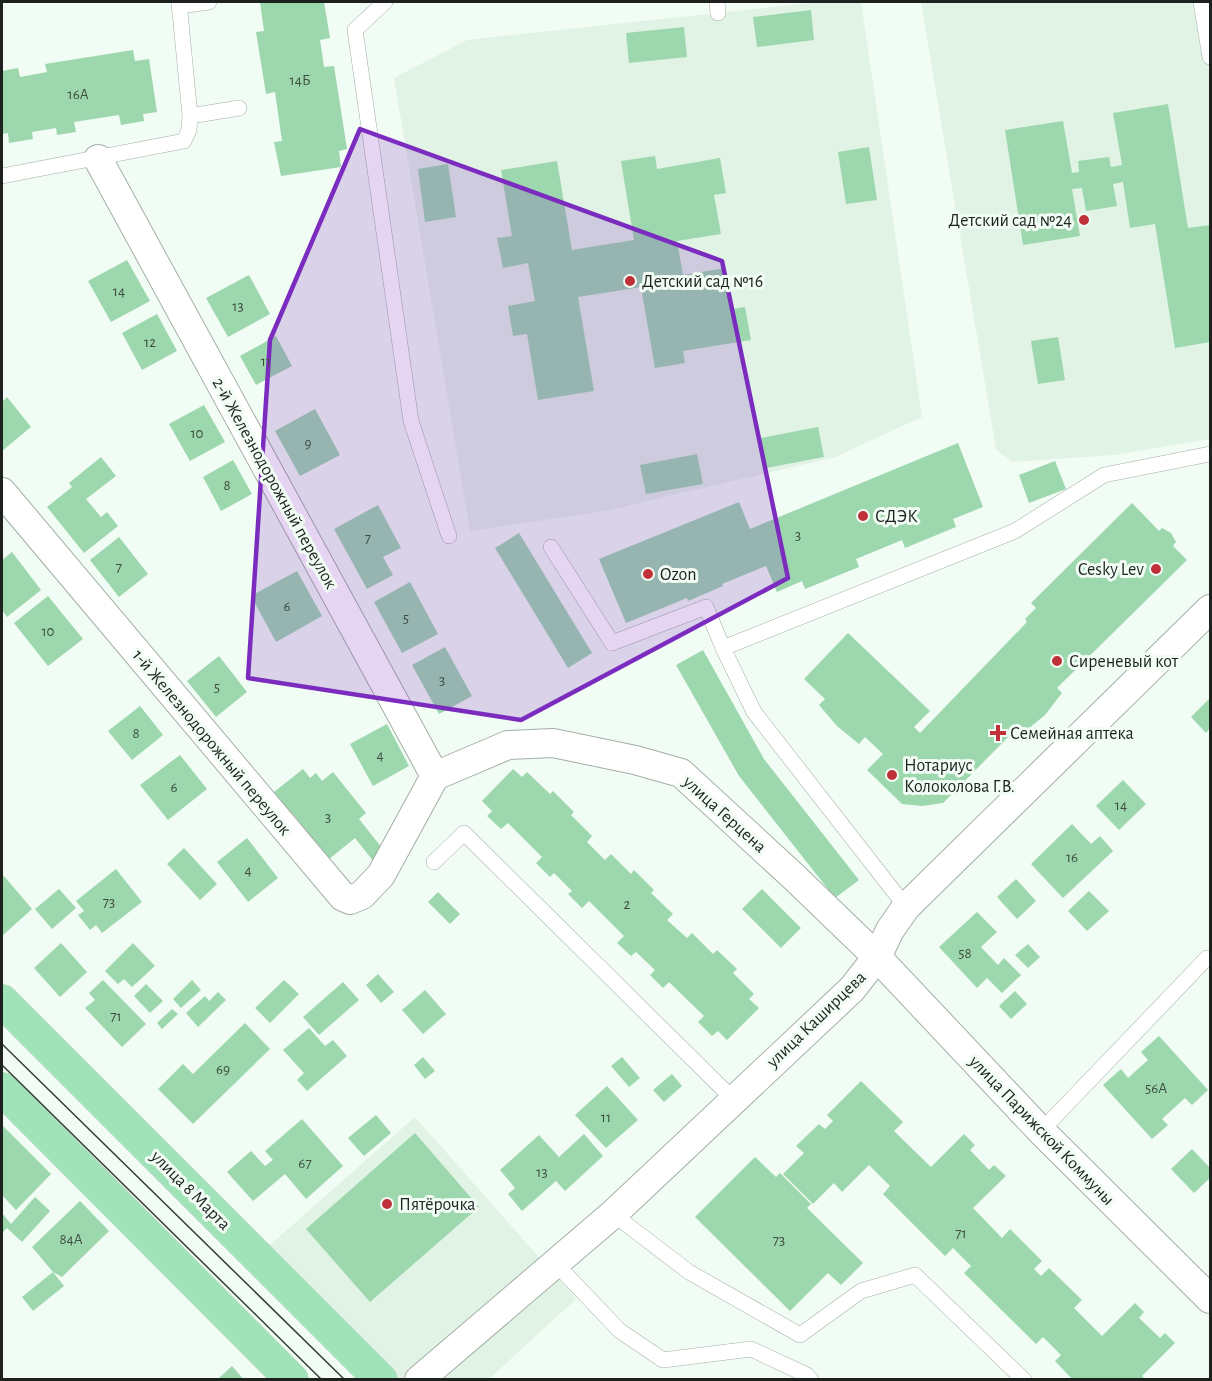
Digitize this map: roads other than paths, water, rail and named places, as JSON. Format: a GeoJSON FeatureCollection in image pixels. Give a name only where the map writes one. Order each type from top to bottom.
{"type":"FeatureCollection","features":[{"type":"Feature","properties":{"kind":"main road","name":"улица 8 Марта"},"geometry":{"type":"LineString","coordinates":[[2,1001],[381,1380]]}},
{"type":"Feature","properties":{"kind":"main road"},"geometry":{"type":"LineString","coordinates":[[2,1089],[292,1380]]}},
{"type":"Feature","properties":{"kind":"street","name":"2-й Железнодорожный переулок"},"geometry":{"type":"LineString","coordinates":[[98,159],[435,776]]}},
{"type":"Feature","properties":{"kind":"street","name":"1-й Железнодорожный переулок"},"geometry":{"type":"LineString","coordinates":[[2,492],[343,897],[350,900],[362,895],[381,875],[435,776]]}},
{"type":"Feature","properties":{"kind":"street","name":"улица Каширцева"},"geometry":{"type":"LineString","coordinates":[[419,1380],[613,1214],[852,988],[877,957],[890,930],[906,907],[1210,609]]}},
{"type":"Feature","properties":{"kind":"street","name":"улица Герцена"},"geometry":{"type":"LineString","coordinates":[[435,776],[508,746],[553,742],[635,760],[681,773],[877,957]]}},
{"type":"Feature","properties":{"kind":"street","name":"улица Парижской Коммуны"},"geometry":{"type":"LineString","coordinates":[[877,957],[1041,1131],[1210,1299]]}},
{"type":"Feature","properties":{"kind":"lane"},"geometry":{"type":"LineString","coordinates":[[2,176],[184,141],[189,130],[190,116],[179,4],[209,2]]}},
{"type":"Feature","properties":{"kind":"lane"},"geometry":{"type":"LineString","coordinates":[[385,2],[355,30],[411,422],[449,536]]}},
{"type":"Feature","properties":{"kind":"lane"},"geometry":{"type":"LineString","coordinates":[[1201,2],[1210,57]]}},
{"type":"Feature","properties":{"kind":"lane"},"geometry":{"type":"LineString","coordinates":[[190,116],[239,108]]}},
{"type":"Feature","properties":{"kind":"lane"},"geometry":{"type":"LineString","coordinates":[[723,648],[1015,531],[1104,475],[1210,454]]}},
{"type":"Feature","properties":{"kind":"lane"},"geometry":{"type":"LineString","coordinates":[[551,547],[612,643],[706,607],[754,712],[906,907]]}},
{"type":"Feature","properties":{"kind":"lane"},"geometry":{"type":"LineString","coordinates":[[434,862],[464,833],[733,1099]]}},
{"type":"Feature","properties":{"kind":"lane"},"geometry":{"type":"LineString","coordinates":[[1041,1131],[1207,958],[1210,960]]}},
{"type":"Feature","properties":{"kind":"lane"},"geometry":{"type":"LineString","coordinates":[[613,1214],[688,1272],[800,1335],[861,1291],[915,1275],[1024,1380]]}},
{"type":"Feature","properties":{"kind":"lane"},"geometry":{"type":"LineString","coordinates":[[556,1264],[620,1331],[663,1360],[751,1348],[807,1375],[811,1380]]}},
{"type":"Feature","properties":{"kind":"tram line"},"geometry":{"type":"LineString","coordinates":[[2,1044],[345,1380]]}},
{"type":"Feature","properties":{"kind":"tram line"},"geometry":{"type":"LineString","coordinates":[[2,1065],[322,1380]]}},
{"type":"Feature","properties":{"kind":"place","name":"Детский сад №24"},"geometry":{"type":"Point","coordinates":[1084,220]}},
{"type":"Feature","properties":{"kind":"place","name":"Детский сад №16"},"geometry":{"type":"Point","coordinates":[630,281]}},
{"type":"Feature","properties":{"kind":"place","name":"СДЭК"},"geometry":{"type":"Point","coordinates":[863,516]}},
{"type":"Feature","properties":{"kind":"place","name":"Cesky Lev"},"geometry":{"type":"Point","coordinates":[1156,569]}},
{"type":"Feature","properties":{"kind":"place","name":"Ozon"},"geometry":{"type":"Point","coordinates":[648,574]}},
{"type":"Feature","properties":{"kind":"place","name":"Сиреневый кот"},"geometry":{"type":"Point","coordinates":[1057,661]}},
{"type":"Feature","properties":{"kind":"place","name":"Семейная аптека"},"geometry":{"type":"Point","coordinates":[998,733]}},
{"type":"Feature","properties":{"kind":"place","name":"Нотариус Колоколова Г.В."},"geometry":{"type":"Point","coordinates":[892,775]}},
{"type":"Feature","properties":{"kind":"place","name":"Пятёрочка"},"geometry":{"type":"Point","coordinates":[387,1204]}}]}
